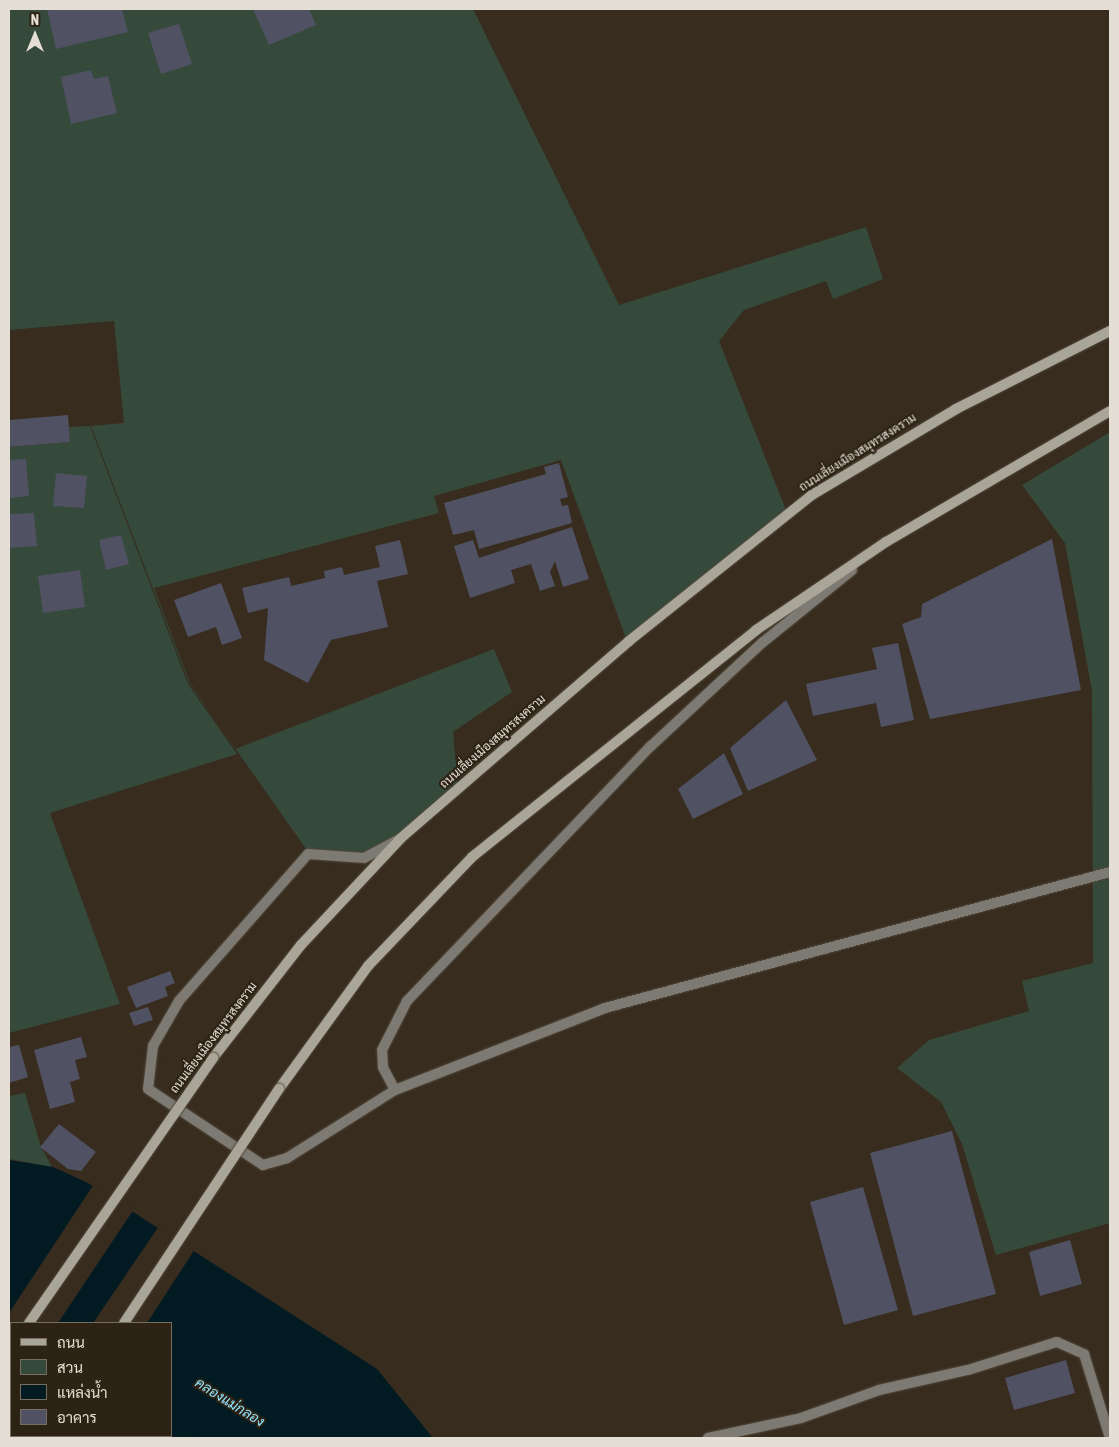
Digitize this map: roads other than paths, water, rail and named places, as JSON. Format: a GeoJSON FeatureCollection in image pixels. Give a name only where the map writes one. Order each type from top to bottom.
{"type":"FeatureCollection","features":[{"type":"Feature","properties":{"kind":"main road","name":"ถนนเลี่ยงเมืองสมุทรสงคราม"},"geometry":{"type":"LineString","coordinates":[[30,1322],[213,1058],[301,945],[401,838],[629,640],[812,495],[956,409],[1110,331]]}},
{"type":"Feature","properties":{"kind":"main road"},"geometry":{"type":"LineString","coordinates":[[125,1322],[280,1089],[368,966],[472,857],[756,630],[886,542],[1110,411]]}},
{"type":"Feature","properties":{"kind":"lane"},"geometry":{"type":"LineString","coordinates":[[395,1090],[383,1067],[382,1050],[407,1000],[650,746],[762,643],[886,542]]}},
{"type":"Feature","properties":{"kind":"lane"},"geometry":{"type":"LineString","coordinates":[[401,838],[364,858],[308,854],[179,1001],[152,1046],[147,1083],[148,1089],[263,1165],[287,1158],[395,1090],[605,1008],[1110,872]]}},
{"type":"Feature","properties":{"kind":"lane"},"geometry":{"type":"LineString","coordinates":[[708,1438],[801,1418],[879,1390],[968,1370],[1058,1342],[1084,1354],[1110,1438]]}},
{"type":"Feature","properties":{"kind":"water","name":"คลองแม่กลอง"},"geometry":{"type":"Polygon","coordinates":[[[9,1160],[53,1167],[88,1183],[377,1369],[433,1438],[172,1437],[172,1322],[10,1322],[9,1432],[9,1160]]]}}]}
